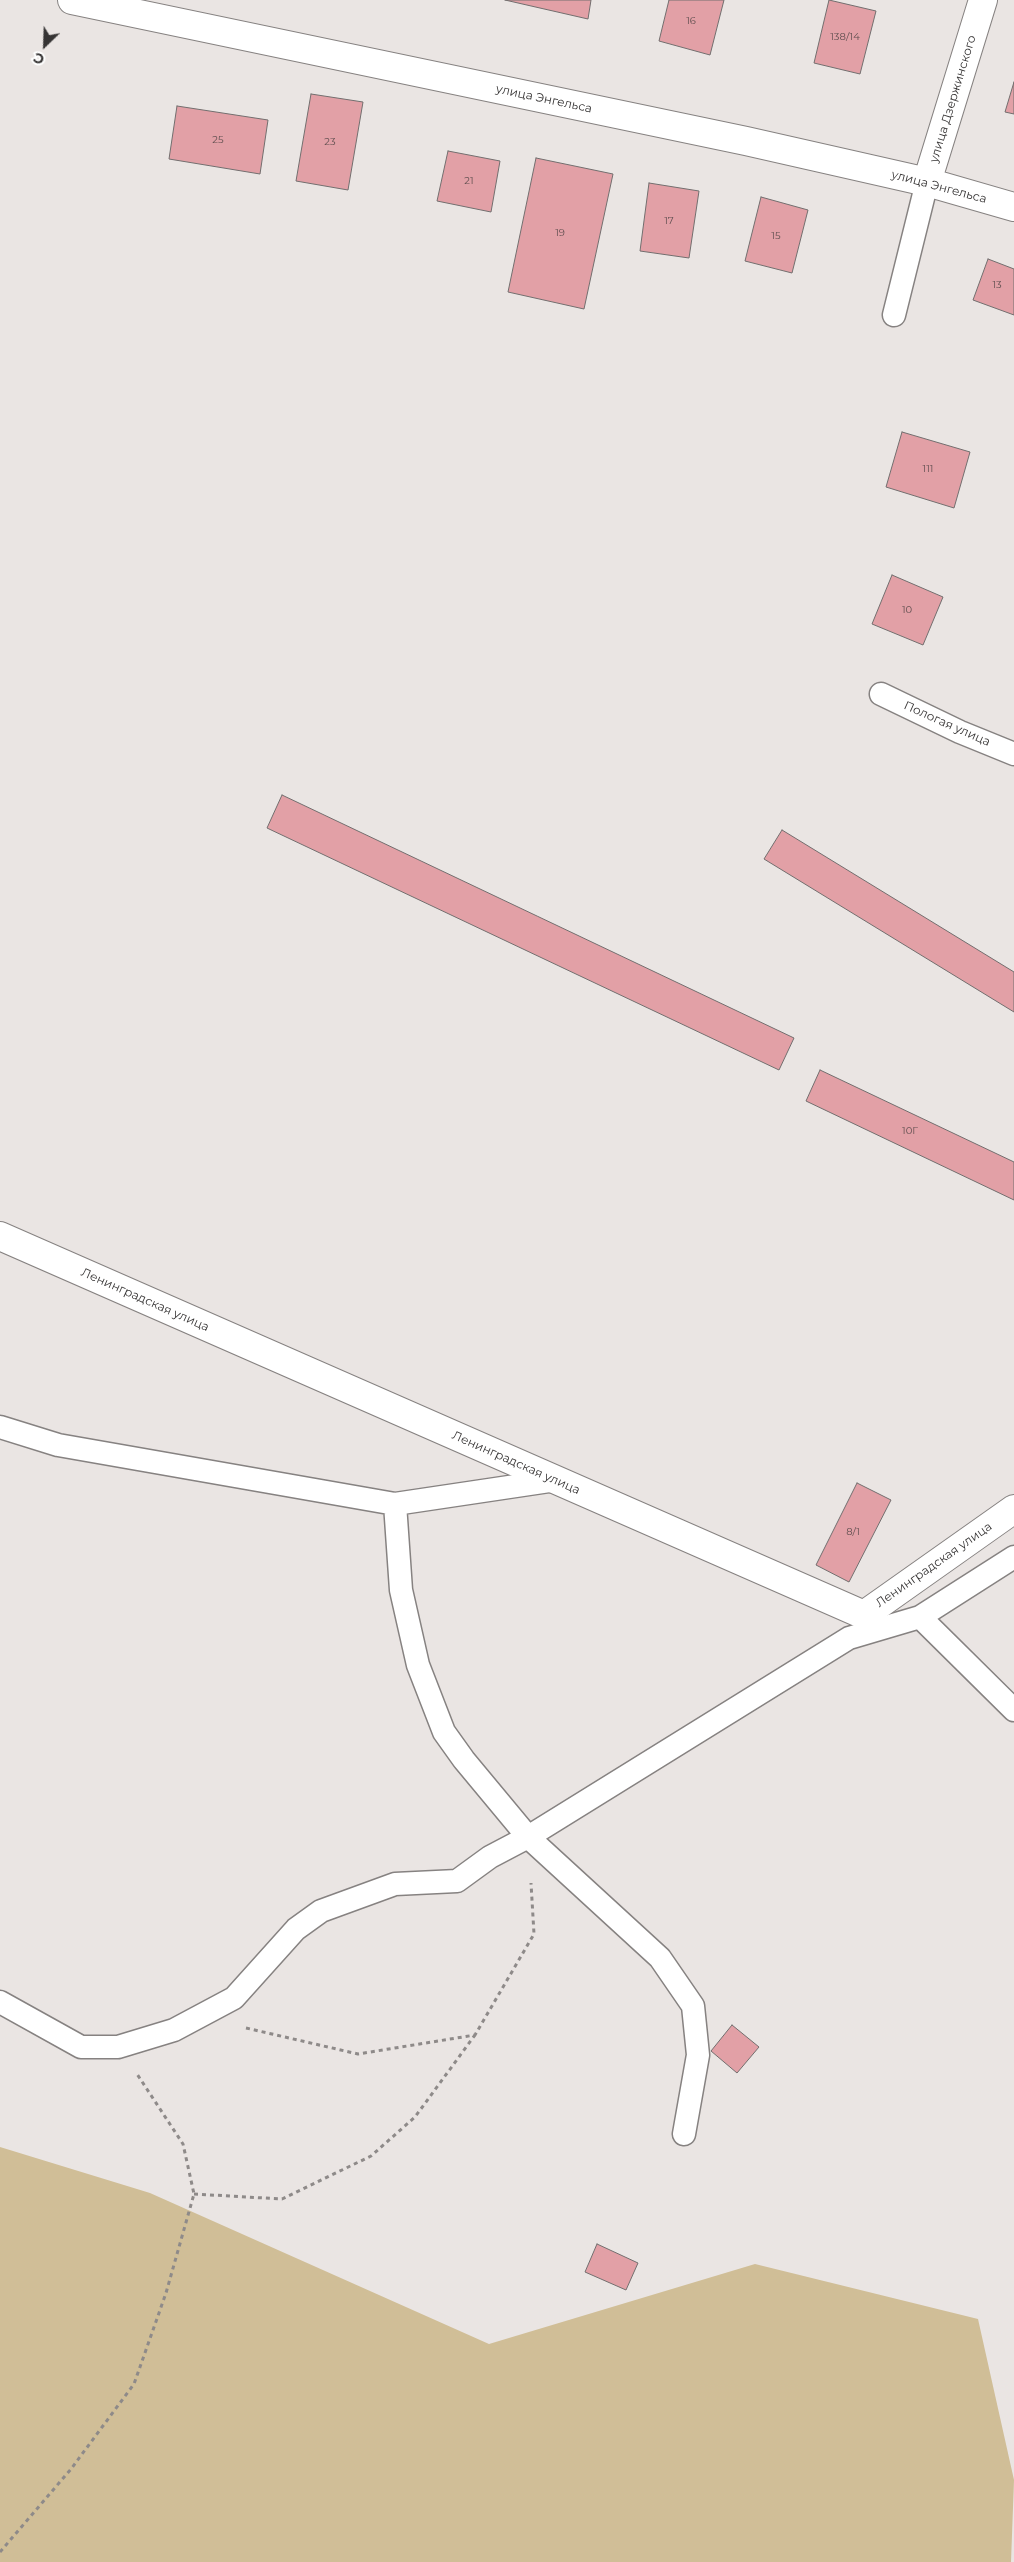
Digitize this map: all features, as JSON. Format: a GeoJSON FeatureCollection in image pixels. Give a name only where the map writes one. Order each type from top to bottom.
{"type":"FeatureCollection","features":[{"type":"Feature","properties":{"kind":"street","name":"улица Дзержинского"},"geometry":{"type":"LineString","coordinates":[[927,182],[983,0]]}},
{"type":"Feature","properties":{"kind":"street","name":"улица Энгельса"},"geometry":{"type":"LineString","coordinates":[[86,1],[746,141],[927,182],[1014,207]]}},
{"type":"Feature","properties":{"kind":"street","name":"Ленинградская улица"},"geometry":{"type":"LineString","coordinates":[[0,1236],[864,1614],[1014,1510]]}},
{"type":"Feature","properties":{"kind":"lane","name":"улица Дзержинского"},"geometry":{"type":"LineString","coordinates":[[894,315],[927,182]]}},
{"type":"Feature","properties":{"kind":"lane","name":"Пологая улица"},"geometry":{"type":"LineString","coordinates":[[881,694],[960,732],[1014,754]]}},
{"type":"Feature","properties":{"kind":"lane"},"geometry":{"type":"LineString","coordinates":[[0,1427],[58,1445],[395,1504],[556,1480]]}},
{"type":"Feature","properties":{"kind":"lane"},"geometry":{"type":"LineString","coordinates":[[395,1504],[401,1590],[418,1665],[444,1732],[464,1760],[528,1838],[660,1958],[693,2006],[698,2055],[684,2134]]}},
{"type":"Feature","properties":{"kind":"lane"},"geometry":{"type":"LineString","coordinates":[[0,2002],[80,2047],[118,2047],[174,2030],[234,1998],[296,1929],[321,1911],[396,1884],[457,1881],[490,1856],[528,1838],[849,1638],[920,1617],[1014,1557]]}},
{"type":"Feature","properties":{"kind":"lane"},"geometry":{"type":"LineString","coordinates":[[920,1617],[1014,1710]]}},
{"type":"Feature","properties":{"kind":"path"},"geometry":{"type":"LineString","coordinates":[[194,2194],[282,2199],[371,2156],[415,2117],[475,2035],[534,1934],[528,1838]]}},
{"type":"Feature","properties":{"kind":"path"},"geometry":{"type":"LineString","coordinates":[[199,2017],[358,2054],[475,2035]]}},
{"type":"Feature","properties":{"kind":"path"},"geometry":{"type":"LineString","coordinates":[[0,2552],[71,2469],[134,2384],[166,2293],[194,2194],[182,2144],[118,2047]]}},
{"type":"Feature","properties":{"kind":"shaded area"},"geometry":{"type":"Polygon","coordinates":[[[0,2147],[150,2193],[489,2344],[755,2264],[978,2319],[1014,2480],[1011,2562],[0,2562],[0,2147]]]}},
{"type":"Feature","properties":{"kind":"building"},"geometry":{"type":"Polygon","coordinates":[[[505,0],[591,0],[588,19],[505,0]]]}},
{"type":"Feature","properties":{"kind":"building"},"geometry":{"type":"Polygon","coordinates":[[[669,0],[724,0],[710,55],[659,41],[669,0]]]}},
{"type":"Feature","properties":{"kind":"building"},"geometry":{"type":"Polygon","coordinates":[[[829,0],[876,11],[860,74],[814,63],[829,0]]]}},
{"type":"Feature","properties":{"kind":"building"},"geometry":{"type":"Polygon","coordinates":[[[1014,82],[1014,114],[1005,112],[1014,82]]]}},
{"type":"Feature","properties":{"kind":"building"},"geometry":{"type":"Polygon","coordinates":[[[311,94],[363,102],[348,190],[296,181],[311,94]]]}},
{"type":"Feature","properties":{"kind":"building"},"geometry":{"type":"Polygon","coordinates":[[[177,106],[268,120],[260,174],[169,159],[177,106]]]}},
{"type":"Feature","properties":{"kind":"building"},"geometry":{"type":"Polygon","coordinates":[[[448,151],[500,161],[491,212],[437,201],[448,151]]]}},
{"type":"Feature","properties":{"kind":"building"},"geometry":{"type":"Polygon","coordinates":[[[536,158],[613,174],[584,309],[508,292],[536,158]]]}},
{"type":"Feature","properties":{"kind":"building"},"geometry":{"type":"Polygon","coordinates":[[[649,183],[699,191],[689,258],[640,251],[649,183]]]}},
{"type":"Feature","properties":{"kind":"building"},"geometry":{"type":"Polygon","coordinates":[[[761,197],[808,210],[792,273],[745,261],[761,197]]]}},
{"type":"Feature","properties":{"kind":"building"},"geometry":{"type":"Polygon","coordinates":[[[988,259],[1014,269],[1014,315],[973,300],[988,259]]]}},
{"type":"Feature","properties":{"kind":"building"},"geometry":{"type":"Polygon","coordinates":[[[902,432],[970,452],[954,508],[886,487],[902,432]]]}},
{"type":"Feature","properties":{"kind":"building"},"geometry":{"type":"Polygon","coordinates":[[[892,575],[943,597],[923,645],[872,624],[892,575]]]}},
{"type":"Feature","properties":{"kind":"building"},"geometry":{"type":"Polygon","coordinates":[[[282,795],[794,1038],[779,1070],[267,828],[282,795]]]}},
{"type":"Feature","properties":{"kind":"building"},"geometry":{"type":"Polygon","coordinates":[[[782,830],[1014,972],[1014,1012],[764,859],[782,830]]]}},
{"type":"Feature","properties":{"kind":"building"},"geometry":{"type":"Polygon","coordinates":[[[820,1070],[1014,1162],[1014,1200],[806,1101],[820,1070]]]}},
{"type":"Feature","properties":{"kind":"building"},"geometry":{"type":"Polygon","coordinates":[[[857,1483],[891,1500],[849,1582],[816,1565],[857,1483]]]}},
{"type":"Feature","properties":{"kind":"building"},"geometry":{"type":"Polygon","coordinates":[[[732,2025],[759,2047],[737,2073],[711,2051],[732,2025]]]}},
{"type":"Feature","properties":{"kind":"building"},"geometry":{"type":"Polygon","coordinates":[[[597,2244],[638,2263],[626,2290],[585,2272],[597,2244]]]}}]}
